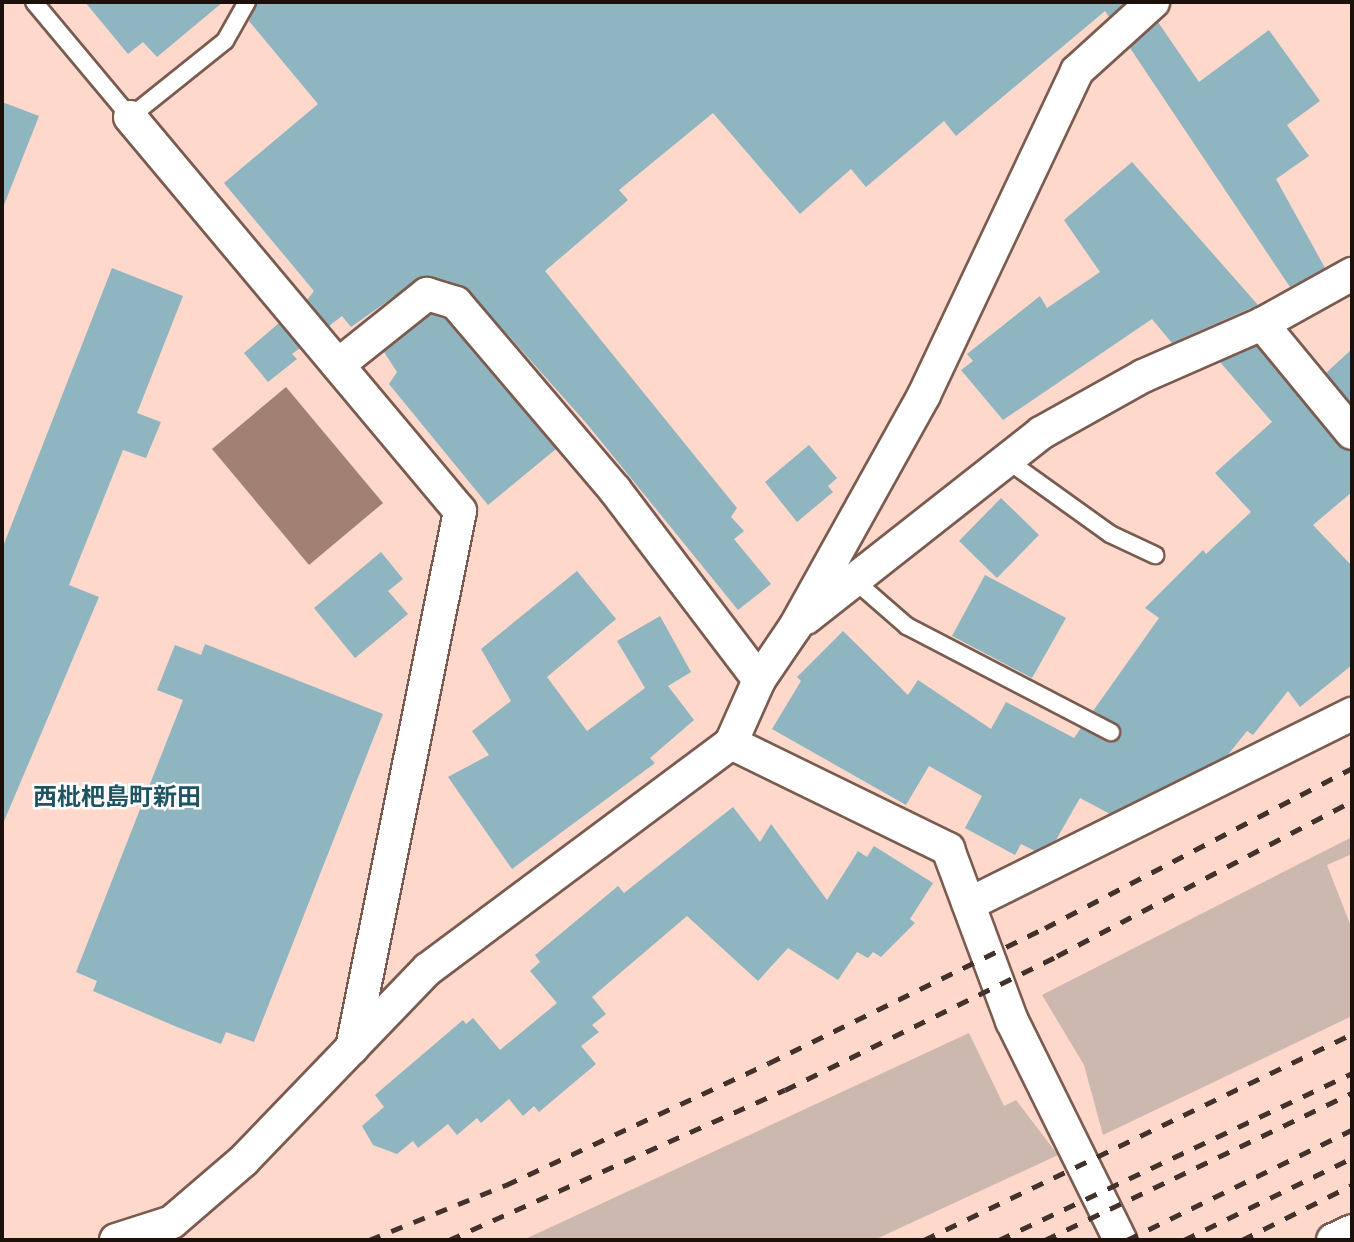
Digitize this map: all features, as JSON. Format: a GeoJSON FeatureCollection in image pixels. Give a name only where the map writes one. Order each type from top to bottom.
{"type":"FeatureCollection","features":[{"type":"Feature","properties":{"kind":"street"},"geometry":{"type":"LineString","coordinates":[[116,1240],[172,1223],[244,1160],[428,969],[731,743],[758,680],[795,627],[924,395],[1077,71],[1153,2]]}},
{"type":"Feature","properties":{"kind":"street"},"geometry":{"type":"LineString","coordinates":[[130,117],[460,511],[352,1048]]}},
{"type":"Feature","properties":{"kind":"street"},"geometry":{"type":"LineString","coordinates":[[795,627],[1041,433],[1143,376],[1262,324],[1352,274]]}},
{"type":"Feature","properties":{"kind":"street"},"geometry":{"type":"LineString","coordinates":[[338,365],[427,294],[456,303],[615,490],[758,680]]}},
{"type":"Feature","properties":{"kind":"street"},"geometry":{"type":"LineString","coordinates":[[1262,324],[1352,433]]}},
{"type":"Feature","properties":{"kind":"street"},"geometry":{"type":"LineString","coordinates":[[969,904],[1352,714]]}},
{"type":"Feature","properties":{"kind":"street"},"geometry":{"type":"LineString","coordinates":[[731,743],[948,849],[1013,1021],[1121,1240]]}},
{"type":"Feature","properties":{"kind":"street"},"geometry":{"type":"LineString","coordinates":[[1333,1240],[1352,1230]]}},
{"type":"Feature","properties":{"kind":"lane"},"geometry":{"type":"LineString","coordinates":[[34,2],[130,117],[225,41],[247,2]]}},
{"type":"Feature","properties":{"kind":"lane"},"geometry":{"type":"LineString","coordinates":[[1007,460],[1110,534],[1155,555]]}},
{"type":"Feature","properties":{"kind":"lane"},"geometry":{"type":"LineString","coordinates":[[854,580],[907,626],[1111,732]]}},
{"type":"Feature","properties":{"kind":"shaded area"},"geometry":{"type":"Polygon","coordinates":[[[286,387],[383,503],[309,565],[212,449],[286,387]]]}},
{"type":"Feature","properties":{"kind":"shaded area"},"geometry":{"type":"Polygon","coordinates":[[[1352,837],[1352,854],[1327,865],[1352,929],[1352,1016],[1103,1135],[1084,1065],[1042,995],[1352,837]]]}},
{"type":"Feature","properties":{"kind":"shaded area"},"geometry":{"type":"Polygon","coordinates":[[[969,1033],[1004,1106],[1016,1100],[1058,1155],[874,1240],[523,1240],[969,1033]]]}},
{"type":"Feature","properties":{"kind":"building"},"geometry":{"type":"Polygon","coordinates":[[[85,2],[223,2],[157,57],[143,42],[128,54],[85,2]]]}},
{"type":"Feature","properties":{"kind":"building"},"geometry":{"type":"Polygon","coordinates":[[[257,2],[1126,2],[1109,17],[1105,11],[956,136],[944,121],[866,187],[851,169],[800,214],[713,113],[619,190],[628,200],[545,271],[737,508],[731,517],[744,531],[734,539],[771,584],[738,610],[587,424],[469,291],[423,276],[351,327],[342,316],[329,326],[307,300],[314,291],[224,183],[318,104],[249,21],[257,2]]]}},
{"type":"Feature","properties":{"kind":"building"},"geometry":{"type":"Polygon","coordinates":[[[1158,22],[1199,82],[1269,30],[1320,101],[1287,125],[1309,156],[1276,179],[1325,268],[1290,287],[1130,48],[1158,22]]]}},
{"type":"Feature","properties":{"kind":"building"},"geometry":{"type":"Polygon","coordinates":[[[2,102],[39,116],[4,205],[2,204],[2,102]]]}},
{"type":"Feature","properties":{"kind":"building"},"geometry":{"type":"Polygon","coordinates":[[[1132,162],[1258,305],[1172,343],[1152,319],[1003,420],[961,370],[973,361],[967,354],[1040,296],[1047,308],[1100,272],[1064,220],[1132,162]]]}},
{"type":"Feature","properties":{"kind":"building"},"geometry":{"type":"Polygon","coordinates":[[[112,268],[183,296],[137,413],[161,422],[146,458],[123,450],[69,585],[99,597],[2,826],[2,549],[112,268]]]}},
{"type":"Feature","properties":{"kind":"building"},"geometry":{"type":"Polygon","coordinates":[[[431,314],[445,319],[556,449],[488,505],[389,384],[397,372],[384,352],[431,314]]]}},
{"type":"Feature","properties":{"kind":"building"},"geometry":{"type":"Polygon","coordinates":[[[279,323],[300,348],[292,354],[297,359],[268,382],[244,353],[279,323]]]}},
{"type":"Feature","properties":{"kind":"building"},"geometry":{"type":"Polygon","coordinates":[[[1257,346],[1338,445],[1352,451],[1352,492],[1313,525],[1352,566],[1352,665],[1300,707],[1288,691],[1253,735],[1247,731],[1227,756],[1110,814],[1080,798],[1056,840],[1035,851],[1021,844],[1015,855],[965,828],[982,796],[929,766],[906,805],[772,729],[801,681],[797,677],[843,631],[908,695],[918,680],[991,729],[1006,702],[1074,738],[1081,728],[1107,742],[1117,740],[1119,726],[1093,711],[1159,618],[1145,608],[1203,550],[1206,554],[1251,512],[1215,473],[1272,422],[1220,362],[1257,346]]]}},
{"type":"Feature","properties":{"kind":"building"},"geometry":{"type":"Polygon","coordinates":[[[1352,349],[1352,404],[1326,373],[1352,349]]]}},
{"type":"Feature","properties":{"kind":"building"},"geometry":{"type":"Polygon","coordinates":[[[809,445],[837,478],[828,486],[833,492],[797,522],[765,482],[809,445]]]}},
{"type":"Feature","properties":{"kind":"building"},"geometry":{"type":"Polygon","coordinates":[[[1001,498],[1039,535],[997,578],[959,541],[1001,498]]]}},
{"type":"Feature","properties":{"kind":"building"},"geometry":{"type":"Polygon","coordinates":[[[381,552],[403,579],[388,591],[408,614],[355,658],[314,608],[381,552]]]}},
{"type":"Feature","properties":{"kind":"building"},"geometry":{"type":"Polygon","coordinates":[[[577,571],[616,619],[547,677],[587,731],[645,688],[617,641],[660,616],[691,672],[668,686],[694,720],[650,758],[655,763],[512,869],[448,777],[489,755],[472,731],[511,701],[481,649],[577,571]]]}},
{"type":"Feature","properties":{"kind":"building"},"geometry":{"type":"Polygon","coordinates":[[[985,575],[1066,618],[1032,678],[952,636],[985,575]]]}},
{"type":"Feature","properties":{"kind":"building"},"geometry":{"type":"Polygon","coordinates":[[[205,644],[383,714],[254,1042],[226,1032],[221,1044],[177,1027],[93,991],[97,981],[76,972],[183,700],[157,690],[175,645],[201,655],[205,644]]]}},
{"type":"Feature","properties":{"kind":"building"},"geometry":{"type":"Polygon","coordinates":[[[733,807],[760,842],[771,824],[827,900],[858,851],[867,857],[874,846],[933,883],[910,919],[915,923],[881,957],[873,952],[868,958],[857,952],[838,980],[788,948],[758,981],[687,916],[592,997],[606,1014],[592,1025],[599,1032],[581,1046],[596,1064],[539,1112],[534,1106],[523,1116],[509,1099],[481,1123],[477,1118],[457,1135],[448,1124],[418,1148],[413,1141],[397,1154],[373,1145],[362,1126],[384,1107],[375,1095],[463,1020],[466,1024],[473,1018],[500,1050],[557,1003],[530,971],[540,962],[535,955],[618,886],[624,893],[733,807]]]}},
{"type":"Feature","properties":{"kind":"railway"},"geometry":{"type":"LineString","coordinates":[[369,1240],[506,1185],[769,1063],[1045,928],[1352,768]]}},
{"type":"Feature","properties":{"kind":"railway"},"geometry":{"type":"LineString","coordinates":[[449,1240],[785,1090],[1057,956],[1352,801]]}},
{"type":"Feature","properties":{"kind":"railway"},"geometry":{"type":"LineString","coordinates":[[924,1240],[1352,1034]]}},
{"type":"Feature","properties":{"kind":"railway"},"geometry":{"type":"LineString","coordinates":[[999,1240],[1352,1073]]}},
{"type":"Feature","properties":{"kind":"railway"},"geometry":{"type":"LineString","coordinates":[[1045,1240],[1352,1093]]}},
{"type":"Feature","properties":{"kind":"railway"},"geometry":{"type":"LineString","coordinates":[[1127,1240],[1352,1130]]}},
{"type":"Feature","properties":{"kind":"railway"},"geometry":{"type":"LineString","coordinates":[[1184,1240],[1352,1158]]}},
{"type":"Feature","properties":{"kind":"railway"},"geometry":{"type":"LineString","coordinates":[[1242,1240],[1352,1185]]}},
{"type":"Feature","properties":{"kind":"district","name":"西枇杷島町新田"},"geometry":{"type":"Point","coordinates":[117,798]}}]}
